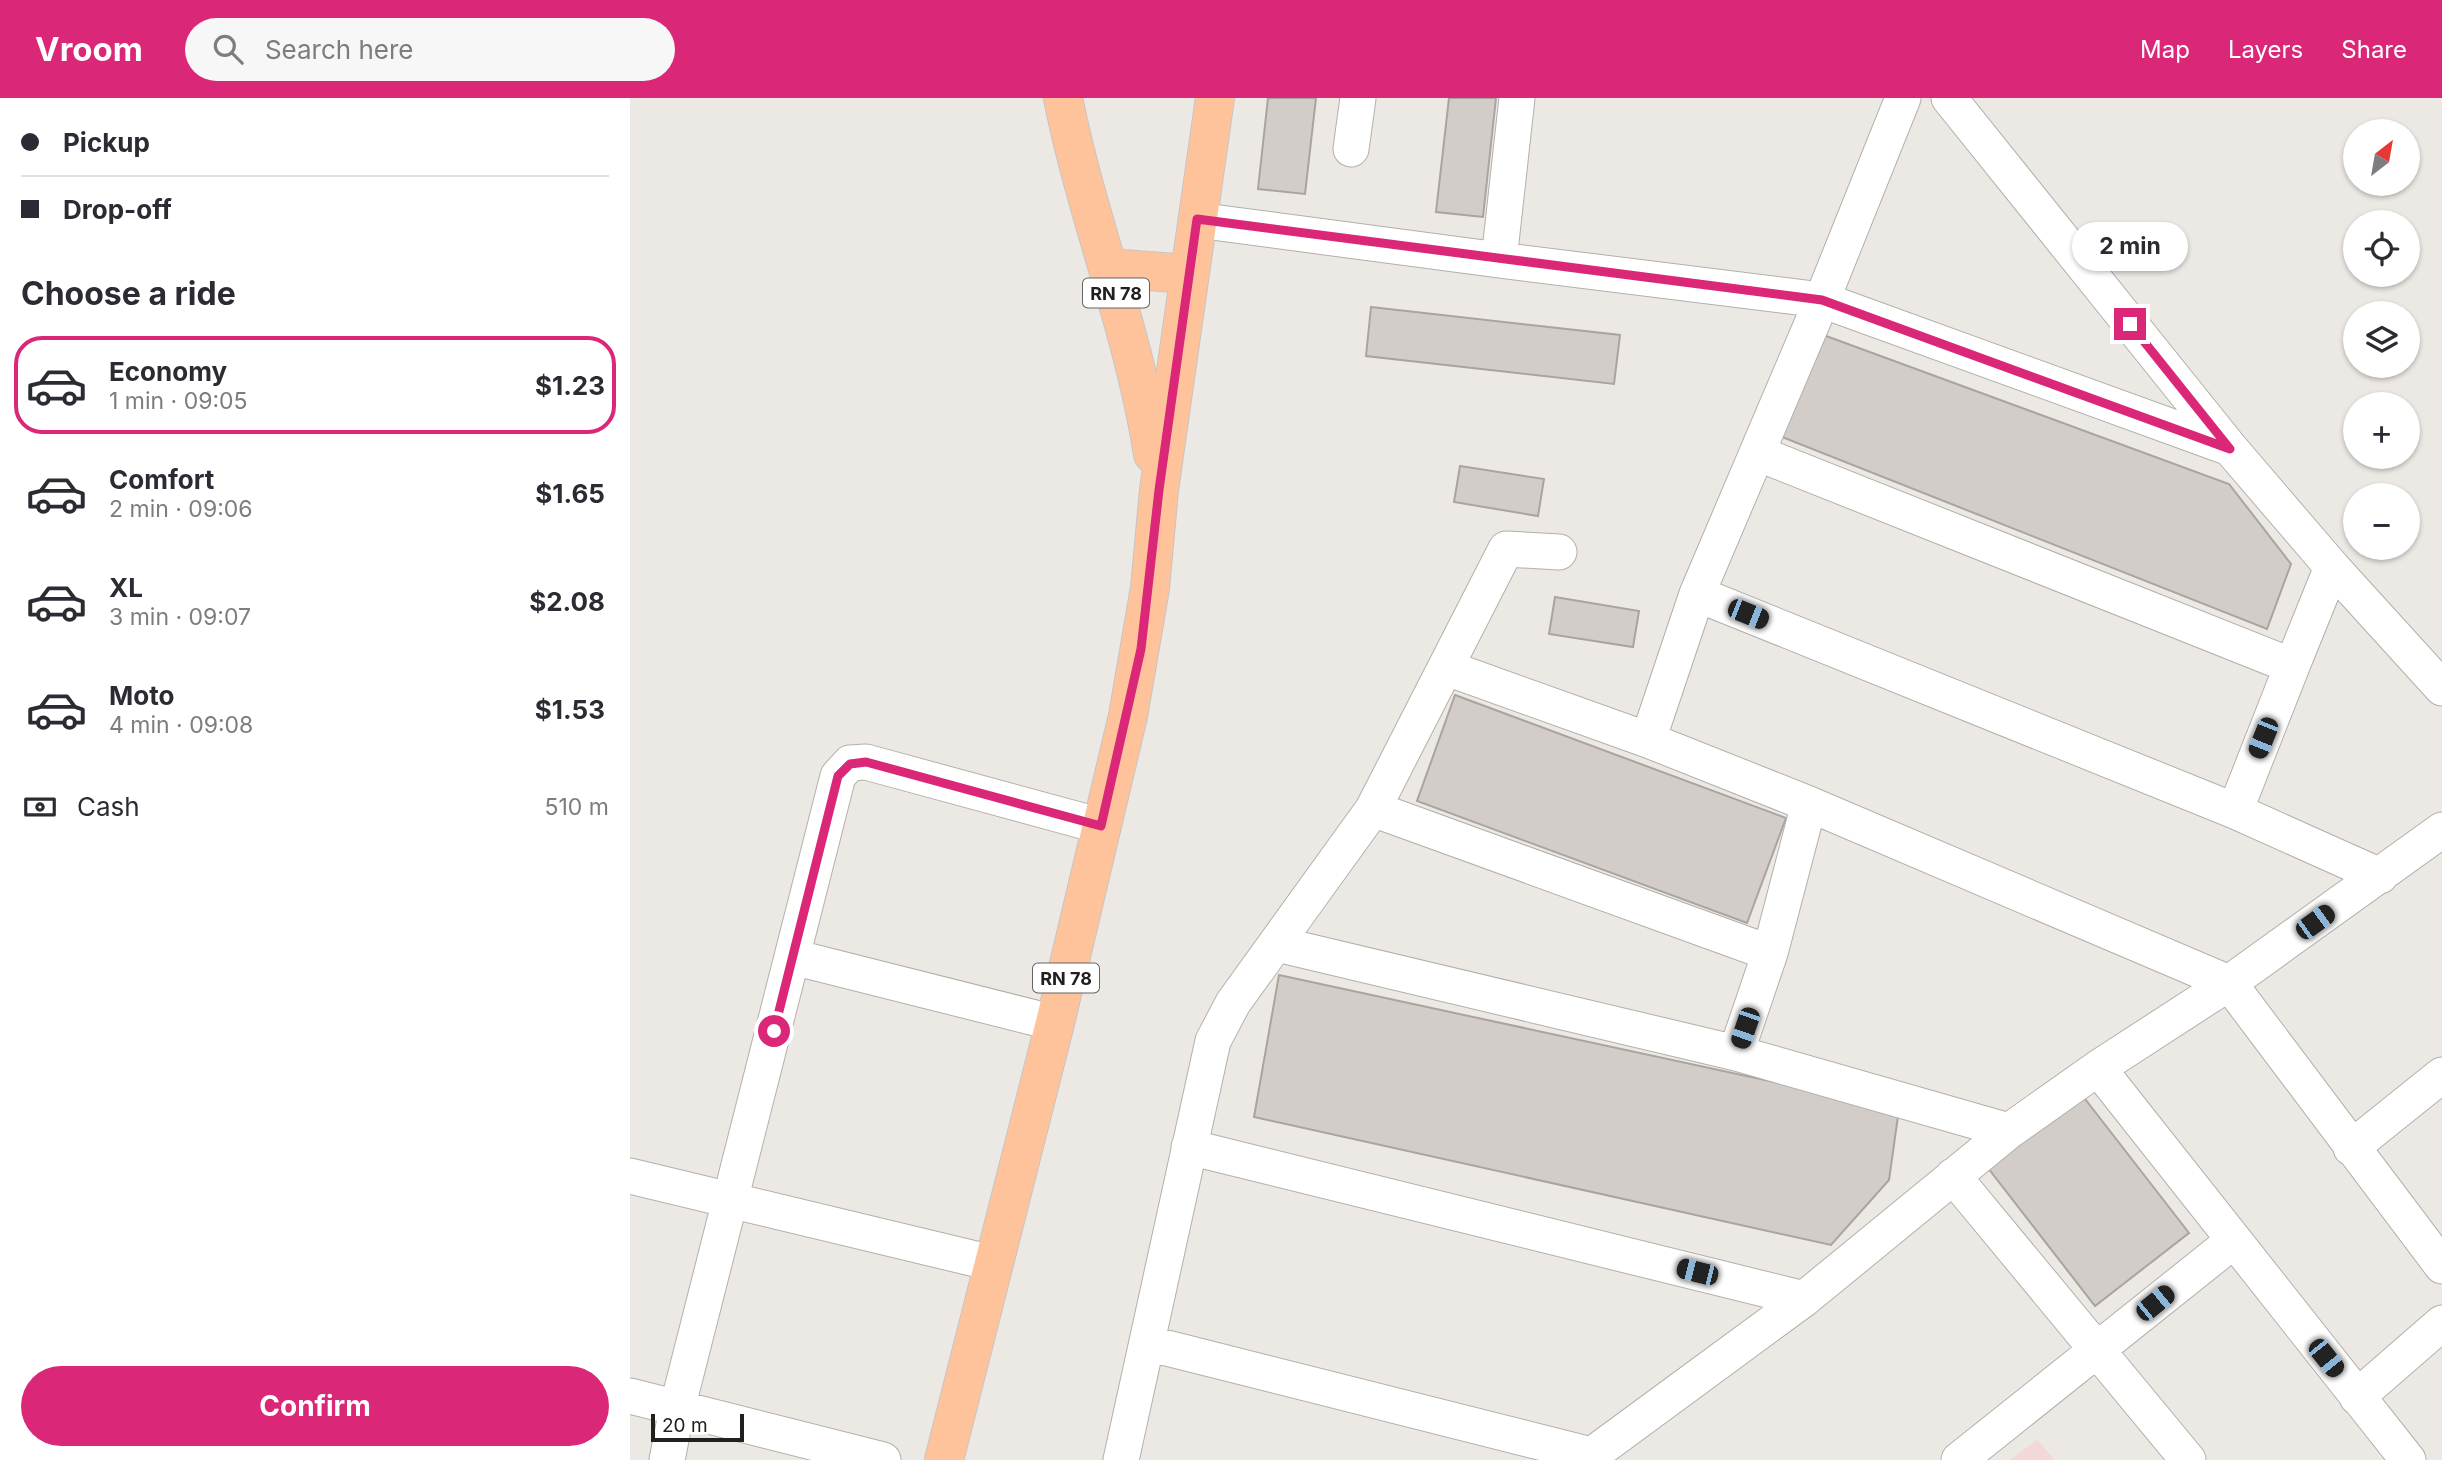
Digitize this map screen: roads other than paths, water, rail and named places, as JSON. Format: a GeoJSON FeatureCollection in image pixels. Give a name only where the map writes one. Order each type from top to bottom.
{"type":"FeatureCollection","features":[{"type":"Feature","properties":{"kind":"main road","name":"RN 78"},"geometry":{"type":"LineString","coordinates":[[944,1460],[1055,1023],[1141,649],[1159,490],[1139,378],[1076,160],[1062,98]]}},
{"type":"Feature","properties":{"kind":"main road"},"geometry":{"type":"LineString","coordinates":[[1159,490],[1215,98]]}},
{"type":"Feature","properties":{"kind":"main road"},"geometry":{"type":"LineString","coordinates":[[1108,268],[1189,274]]}},
{"type":"Feature","properties":{"kind":"street"},"geometry":{"type":"LineString","coordinates":[[1351,149],[1358,98]]}},
{"type":"Feature","properties":{"kind":"street"},"geometry":{"type":"LineString","coordinates":[[1499,260],[1517,98]]}},
{"type":"Feature","properties":{"kind":"street"},"geometry":{"type":"LineString","coordinates":[[1648,740],[1697,594],[1822,300],[1903,98]]}},
{"type":"Feature","properties":{"kind":"street"},"geometry":{"type":"LineString","coordinates":[[1950,98],[2230,449],[2332,568],[2442,688]]}},
{"type":"Feature","properties":{"kind":"street"},"geometry":{"type":"LineString","coordinates":[[1197,219],[1822,300],[2230,449]]}},
{"type":"Feature","properties":{"kind":"street"},"geometry":{"type":"LineString","coordinates":[[1757,453],[2292,666]]}},
{"type":"Feature","properties":{"kind":"street"},"geometry":{"type":"LineString","coordinates":[[1121,1460],[1213,1041],[1233,1003],[1373,809],[1506,548],[1559,552]]}},
{"type":"Feature","properties":{"kind":"street"},"geometry":{"type":"LineString","coordinates":[[2235,811],[2332,568]]}},
{"type":"Feature","properties":{"kind":"street"},"geometry":{"type":"LineString","coordinates":[[1697,594],[2235,811],[2380,876]]}},
{"type":"Feature","properties":{"kind":"street"},"geometry":{"type":"LineString","coordinates":[[1447,668],[1648,740],[1809,804],[2229,983],[2442,1266]]}},
{"type":"Feature","properties":{"kind":"street"},"geometry":{"type":"LineString","coordinates":[[667,1460],[677,1409],[838,776],[850,764],[866,762],[1101,826]]}},
{"type":"Feature","properties":{"kind":"street"},"geometry":{"type":"LineString","coordinates":[[1736,1053],[1770,953],[1809,804]]}},
{"type":"Feature","properties":{"kind":"street"},"geometry":{"type":"LineString","coordinates":[[1373,809],[1770,953]]}},
{"type":"Feature","properties":{"kind":"street"},"geometry":{"type":"LineString","coordinates":[[1147,1343],[1588,1457],[1804,1299],[2009,1130],[2098,1068],[2229,983],[2442,830]]}},
{"type":"Feature","properties":{"kind":"street"},"geometry":{"type":"LineString","coordinates":[[1277,944],[1736,1053],[2009,1130]]}},
{"type":"Feature","properties":{"kind":"street"},"geometry":{"type":"LineString","coordinates":[[793,957],[1055,1023]]}},
{"type":"Feature","properties":{"kind":"street"},"geometry":{"type":"LineString","coordinates":[[2098,1068],[2232,1242],[2408,1460]]}},
{"type":"Feature","properties":{"kind":"street"},"geometry":{"type":"LineString","coordinates":[[2351,1148],[2442,1074]]}},
{"type":"Feature","properties":{"kind":"street"},"geometry":{"type":"LineString","coordinates":[[1189,1147],[1804,1299]]}},
{"type":"Feature","properties":{"kind":"street"},"geometry":{"type":"LineString","coordinates":[[630,1176],[729,1202],[992,1263]]}},
{"type":"Feature","properties":{"kind":"street"},"geometry":{"type":"LineString","coordinates":[[1953,1176],[2188,1460]]}},
{"type":"Feature","properties":{"kind":"street"},"geometry":{"type":"LineString","coordinates":[[1959,1460],[2232,1242]]}},
{"type":"Feature","properties":{"kind":"street"},"geometry":{"type":"LineString","coordinates":[[2357,1397],[2442,1324]]}},
{"type":"Feature","properties":{"kind":"street"},"geometry":{"type":"LineString","coordinates":[[630,1396],[883,1460]]}}]}
